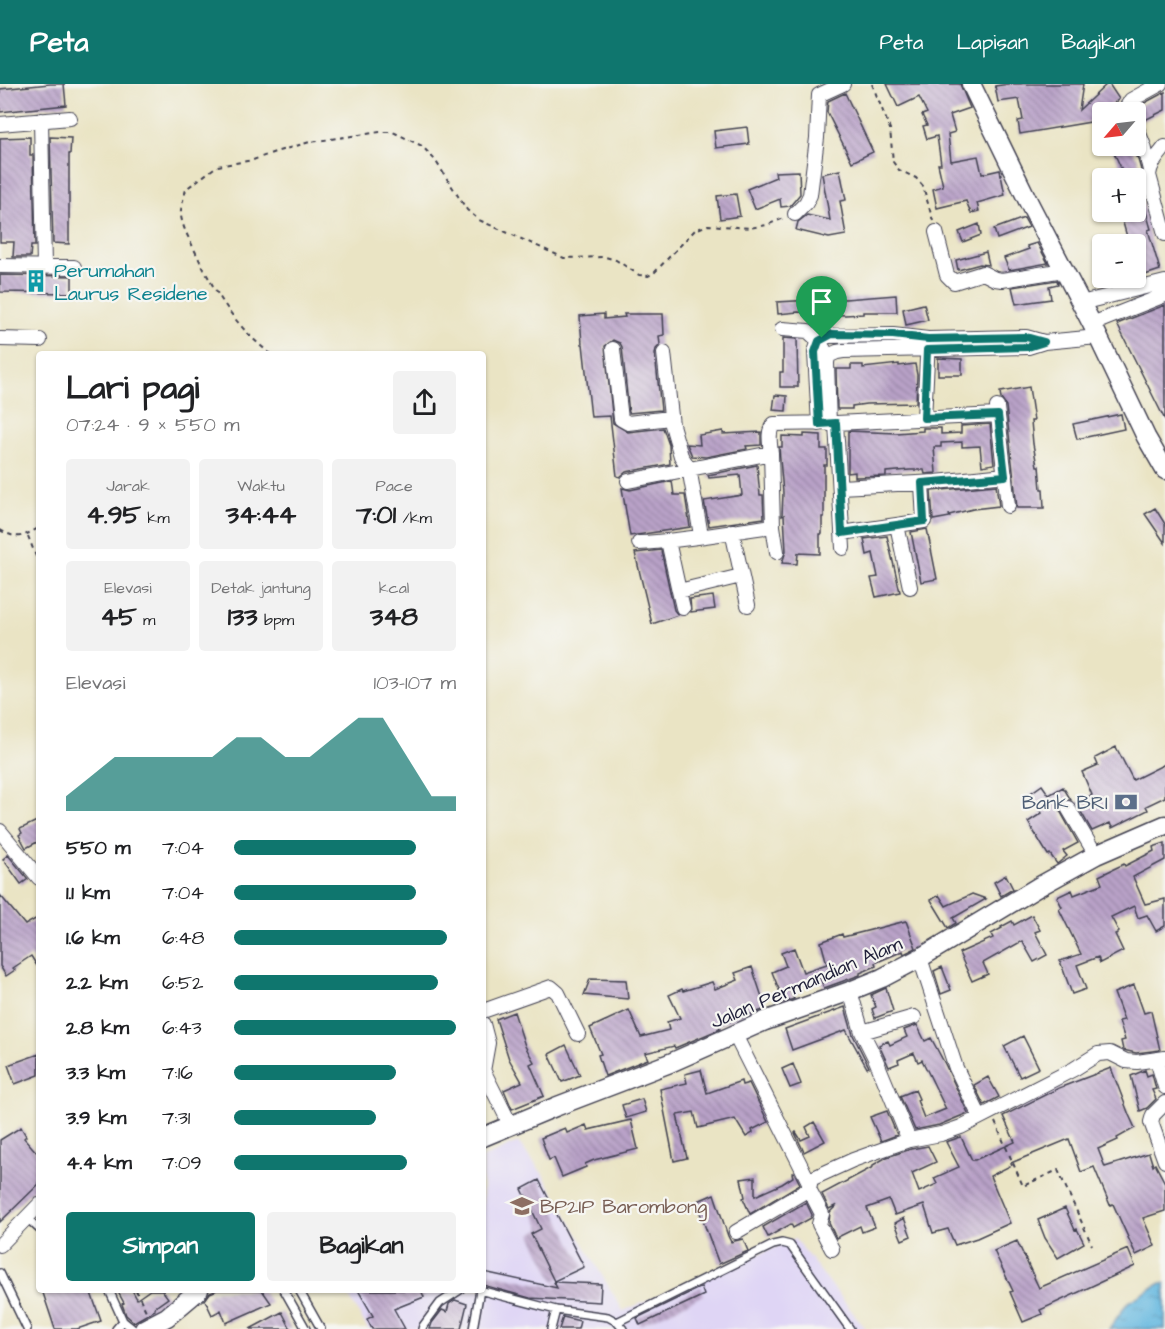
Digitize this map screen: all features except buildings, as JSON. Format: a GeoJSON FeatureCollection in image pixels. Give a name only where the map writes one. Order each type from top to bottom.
{"type":"FeatureCollection","features":[{"type":"Feature","properties":{"kind":"main road"},"geometry":{"type":"LineString","coordinates":[[971,84],[1082,303],[1146,437],[1165,470]]}},
{"type":"Feature","properties":{"kind":"main road","name":"Jalan Permandian Alam"},"geometry":{"type":"LineString","coordinates":[[486,1136],[670,1063],[765,1021],[850,992],[920,958],[1096,855],[1165,825]]}},
{"type":"Feature","properties":{"kind":"main road"},"geometry":{"type":"LineString","coordinates":[[149,1327],[167,1317],[195,1293]]}},
{"type":"Feature","properties":{"kind":"street"},"geometry":{"type":"LineString","coordinates":[[795,214],[806,203],[810,195],[817,138],[819,89],[843,84]]}},
{"type":"Feature","properties":{"kind":"street"},"geometry":{"type":"LineString","coordinates":[[1130,102],[1160,84]]}},
{"type":"Feature","properties":{"kind":"street"},"geometry":{"type":"LineString","coordinates":[[0,124],[70,118]]}},
{"type":"Feature","properties":{"kind":"street"},"geometry":{"type":"LineString","coordinates":[[40,120],[44,267]]}},
{"type":"Feature","properties":{"kind":"street"},"geometry":{"type":"LineString","coordinates":[[1150,170],[1165,147]]}},
{"type":"Feature","properties":{"kind":"street"},"geometry":{"type":"LineString","coordinates":[[1146,154],[1165,234]]}},
{"type":"Feature","properties":{"kind":"street"},"geometry":{"type":"LineString","coordinates":[[936,232],[947,275],[954,282],[983,273],[1002,280],[1064,270]]}},
{"type":"Feature","properties":{"kind":"street"},"geometry":{"type":"LineString","coordinates":[[0,266],[74,267]]}},
{"type":"Feature","properties":{"kind":"street"},"geometry":{"type":"LineString","coordinates":[[1082,303],[1165,282]]}},
{"type":"Feature","properties":{"kind":"street"},"geometry":{"type":"LineString","coordinates":[[828,356],[843,351],[928,345],[1028,347],[1095,330],[1165,295]]}},
{"type":"Feature","properties":{"kind":"street"},"geometry":{"type":"LineString","coordinates":[[782,329],[806,330],[819,341],[828,356],[826,363],[828,424]]}},
{"type":"Feature","properties":{"kind":"street"},"geometry":{"type":"LineString","coordinates":[[843,548],[840,487],[815,352],[819,341],[832,334],[900,336],[928,345]]}},
{"type":"Feature","properties":{"kind":"street"},"geometry":{"type":"LineString","coordinates":[[0,339],[40,340]]}},
{"type":"Feature","properties":{"kind":"street"},"geometry":{"type":"LineString","coordinates":[[924,418],[928,345]]}},
{"type":"Feature","properties":{"kind":"street"},"geometry":{"type":"LineString","coordinates":[[613,349],[621,419],[628,423],[670,418]]}},
{"type":"Feature","properties":{"kind":"street"},"geometry":{"type":"LineString","coordinates":[[664,353],[670,418],[681,456],[689,468],[701,535]]}},
{"type":"Feature","properties":{"kind":"street"},"geometry":{"type":"LineString","coordinates":[[777,552],[773,526],[769,435],[770,428],[774,424],[828,424],[997,411],[1008,506]]}},
{"type":"Feature","properties":{"kind":"street"},"geometry":{"type":"LineString","coordinates":[[628,481],[771,453]]}},
{"type":"Feature","properties":{"kind":"street"},"geometry":{"type":"LineString","coordinates":[[840,487],[1005,476]]}},
{"type":"Feature","properties":{"kind":"street"},"geometry":{"type":"LineString","coordinates":[[842,533],[922,522],[925,519],[922,483]]}},
{"type":"Feature","properties":{"kind":"street"},"geometry":{"type":"LineString","coordinates":[[897,525],[910,587]]}},
{"type":"Feature","properties":{"kind":"street"},"geometry":{"type":"LineString","coordinates":[[639,543],[668,542],[701,535],[773,526]]}},
{"type":"Feature","properties":{"kind":"street"},"geometry":{"type":"LineString","coordinates":[[732,531],[748,605]]}},
{"type":"Feature","properties":{"kind":"street"},"geometry":{"type":"LineString","coordinates":[[668,542],[683,608]]}},
{"type":"Feature","properties":{"kind":"street"},"geometry":{"type":"LineString","coordinates":[[679,591],[741,576]]}},
{"type":"Feature","properties":{"kind":"street"},"geometry":{"type":"LineString","coordinates":[[1068,808],[1096,855]]}},
{"type":"Feature","properties":{"kind":"street"},"geometry":{"type":"LineString","coordinates":[[0,831],[36,874]]}},
{"type":"Feature","properties":{"kind":"street"},"geometry":{"type":"LineString","coordinates":[[920,958],[956,1068],[986,1114]]}},
{"type":"Feature","properties":{"kind":"street"},"geometry":{"type":"LineString","coordinates":[[486,1010],[551,987],[558,993],[578,1034]]}},
{"type":"Feature","properties":{"kind":"street"},"geometry":{"type":"LineString","coordinates":[[850,992],[862,1032],[909,1140]]}},
{"type":"Feature","properties":{"kind":"street"},"geometry":{"type":"LineString","coordinates":[[862,1032],[914,1017]]}},
{"type":"Feature","properties":{"kind":"street"},"geometry":{"type":"LineString","coordinates":[[486,1035],[488,1043],[486,1054]]}},
{"type":"Feature","properties":{"kind":"street"},"geometry":{"type":"LineString","coordinates":[[735,1035],[809,1185],[822,1214],[820,1227],[832,1249]]}},
{"type":"Feature","properties":{"kind":"street"},"geometry":{"type":"LineString","coordinates":[[736,1232],[853,1160],[909,1140],[941,1134],[961,1127],[1067,1073],[1098,1054],[1110,1053],[1126,1061],[1161,1059],[1165,1087]]}},
{"type":"Feature","properties":{"kind":"street"},"geometry":{"type":"LineString","coordinates":[[486,1076],[511,1126]]}},
{"type":"Feature","properties":{"kind":"street"},"geometry":{"type":"LineString","coordinates":[[1165,1103],[1151,1122],[1165,1161]]}},
{"type":"Feature","properties":{"kind":"street"},"geometry":{"type":"LineString","coordinates":[[1,1242],[36,1208]]}},
{"type":"Feature","properties":{"kind":"lane"},"geometry":{"type":"LineString","coordinates":[[27,1218],[36,1226]]}},
{"type":"Feature","properties":{"kind":"lane"},"geometry":{"type":"LineString","coordinates":[[617,1322],[773,1245],[782,1243],[790,1245],[850,1329]]}},
{"type":"Feature","properties":{"kind":"lane"},"geometry":{"type":"LineString","coordinates":[[0,1273],[27,1329]]}},
{"type":"Feature","properties":{"kind":"lane"},"geometry":{"type":"LineString","coordinates":[[486,1292],[556,1310],[608,1317],[623,1329]]}},
{"type":"Feature","properties":{"kind":"lane"},"geometry":{"type":"LineString","coordinates":[[110,1293],[123,1321],[133,1329]]}},
{"type":"Feature","properties":{"kind":"lane"},"geometry":{"type":"LineString","coordinates":[[286,1293],[306,1329]]}},
{"type":"Feature","properties":{"kind":"lane"},"geometry":{"type":"LineString","coordinates":[[301,1293],[321,1329]]}},
{"type":"Feature","properties":{"kind":"lane"},"geometry":{"type":"LineString","coordinates":[[423,1329],[440,1303],[455,1293]]}},
{"type":"Feature","properties":{"kind":"lane"},"geometry":{"type":"LineString","coordinates":[[473,1329],[479,1293]]}},
{"type":"Feature","properties":{"kind":"lane"},"geometry":{"type":"LineString","coordinates":[[551,1329],[556,1310]]}},
{"type":"Feature","properties":{"kind":"lane"},"geometry":{"type":"LineString","coordinates":[[116,1329],[123,1321]]}},
{"type":"Feature","properties":{"kind":"path"},"geometry":{"type":"LineString","coordinates":[[872,84],[890,129],[893,162],[899,170],[916,178],[923,186],[936,232]]}},
{"type":"Feature","properties":{"kind":"path"},"geometry":{"type":"LineString","coordinates":[[267,351],[255,342],[229,312],[211,286],[183,223],[181,215],[186,189],[217,166],[253,160],[310,142],[393,132],[422,146],[435,160],[467,210],[479,220],[564,258],[605,257],[616,260],[639,275],[648,276],[654,273],[695,230],[708,225],[750,228],[767,225],[795,214]]}},
{"type":"Feature","properties":{"kind":"path"},"geometry":{"type":"LineString","coordinates":[[0,530],[16,537],[27,535],[36,530]]}},
{"type":"Feature","properties":{"kind":"path"},"geometry":{"type":"LineString","coordinates":[[27,535],[36,557]]}},
{"type":"Feature","properties":{"kind":"path"},"geometry":{"type":"LineString","coordinates":[[986,1114],[1023,1186],[1058,1170],[1092,1245]]}},
{"type":"Feature","properties":{"kind":"path"},"geometry":{"type":"LineString","coordinates":[[137,1293],[149,1327]]}},
{"type":"Feature","properties":{"kind":"shaded area","name":"BP2IP Barombong"},"geometry":{"type":"Polygon","coordinates":[[[518,1142],[542,1173],[623,1311],[795,1239],[866,1329],[368,1329],[347,1293],[486,1293],[486,1157],[518,1142]]]}},
{"type":"Feature","properties":{"kind":"water"},"geometry":{"type":"Polygon","coordinates":[[[1161,1283],[1165,1283],[1165,1329],[1109,1329],[1128,1302],[1161,1283]]]}},
{"type":"Feature","properties":{"kind":"place","name":"Perumahan Laurus Residene"},"geometry":{"type":"Point","coordinates":[36,281]}},
{"type":"Feature","properties":{"kind":"place","name":"Bank BRI"},"geometry":{"type":"Point","coordinates":[1126,802]}},
{"type":"Feature","properties":{"kind":"place","name":"BP2IP Barombong"},"geometry":{"type":"Point","coordinates":[522,1206]}},
{"type":"Feature","properties":{"kind":"route"},"geometry":{"type":"LineString","coordinates":[[832,334],[893,335],[928,339],[1026,337],[1044,342],[1028,347],[927,350],[924,418],[998,415],[1005,476],[922,483],[924,521],[842,533],[836,423],[819,424],[815,352],[822,338],[832,334]]}}]}
